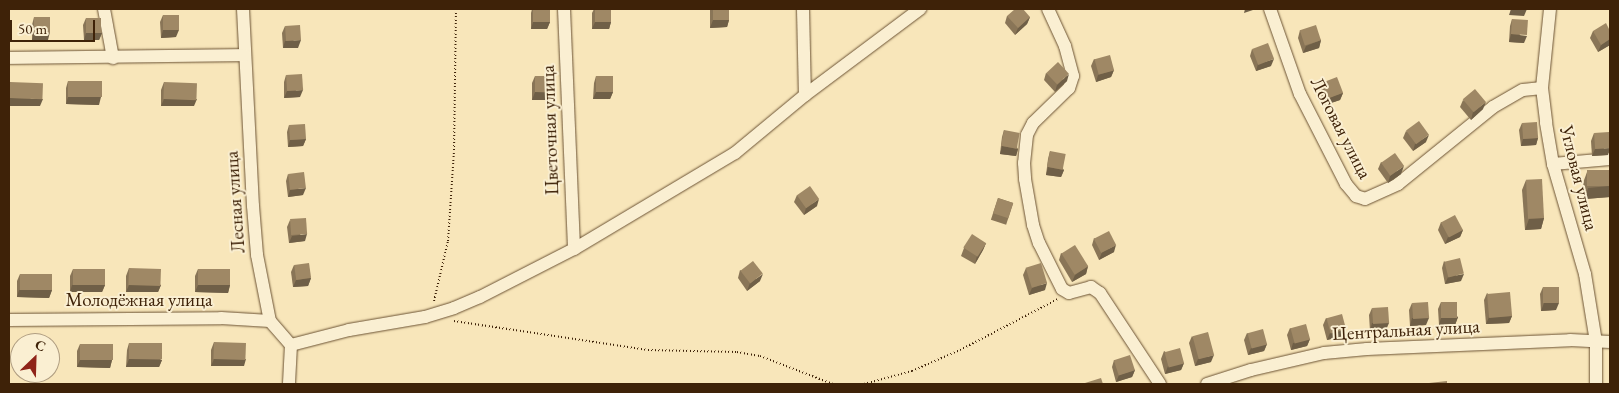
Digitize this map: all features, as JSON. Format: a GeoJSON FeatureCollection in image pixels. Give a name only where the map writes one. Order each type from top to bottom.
{"type":"FeatureCollection","features":[{"type":"Feature","properties":{"kind":"street"},"geometry":{"type":"LineString","coordinates":[[104,9],[113,58]]}},
{"type":"Feature","properties":{"kind":"street","name":"Лесная улица"},"geometry":{"type":"LineString","coordinates":[[244,9],[257,255],[270,321]]}},
{"type":"Feature","properties":{"kind":"street","name":"Цветочная улица"},"geometry":{"type":"LineString","coordinates":[[564,9],[574,249]]}},
{"type":"Feature","properties":{"kind":"street"},"geometry":{"type":"LineString","coordinates":[[803,9],[805,95]]}},
{"type":"Feature","properties":{"kind":"street"},"geometry":{"type":"LineString","coordinates":[[291,344],[349,330],[431,315],[480,297],[574,249],[735,153],[805,95],[920,9]]}},
{"type":"Feature","properties":{"kind":"street"},"geometry":{"type":"LineString","coordinates":[[1048,9],[1065,46],[1073,76],[1069,88],[1030,128],[1026,146],[1025,179],[1028,205],[1039,243],[1059,284],[1066,292],[1091,287],[1100,293],[1160,384]]}},
{"type":"Feature","properties":{"kind":"street","name":"Логовая улица"},"geometry":{"type":"LineString","coordinates":[[1270,9],[1300,94],[1346,184],[1356,196],[1365,199],[1398,184],[1493,107],[1523,90],[1542,88]]}},
{"type":"Feature","properties":{"kind":"street","name":"Угловая улица"},"geometry":{"type":"LineString","coordinates":[[1550,9],[1542,88],[1553,164],[1585,274],[1596,342],[1596,384]]}},
{"type":"Feature","properties":{"kind":"street"},"geometry":{"type":"LineString","coordinates":[[9,58],[113,58],[245,54]]}},
{"type":"Feature","properties":{"kind":"street"},"geometry":{"type":"LineString","coordinates":[[1553,164],[1610,159]]}},
{"type":"Feature","properties":{"kind":"street","name":"Молодёжная улица"},"geometry":{"type":"LineString","coordinates":[[9,320],[221,318],[270,321]]}},
{"type":"Feature","properties":{"kind":"street"},"geometry":{"type":"LineString","coordinates":[[270,321],[291,344],[289,384]]}},
{"type":"Feature","properties":{"kind":"street","name":"Центральная улица"},"geometry":{"type":"LineString","coordinates":[[1207,384],[1251,370],[1324,353],[1367,349],[1560,341],[1610,342]]}},
{"type":"Feature","properties":{"kind":"path"},"geometry":{"type":"LineString","coordinates":[[456,9],[454,150],[448,241],[431,315],[464,323],[648,350],[736,352],[760,356],[834,384]]}},
{"type":"Feature","properties":{"kind":"path"},"geometry":{"type":"LineString","coordinates":[[864,384],[912,371],[960,350],[1040,309],[1066,292]]}},
{"type":"Feature","properties":{"kind":"building"},"geometry":{"type":"Polygon","coordinates":[[[533,9],[550,9],[550,22],[533,22],[533,9]]]}},
{"type":"Feature","properties":{"kind":"building"},"geometry":{"type":"Polygon","coordinates":[[[595,9],[611,9],[611,22],[595,22],[595,9]]]}},
{"type":"Feature","properties":{"kind":"building"},"geometry":{"type":"Polygon","coordinates":[[[713,9],[729,9],[729,20],[713,20],[713,9]]]}},
{"type":"Feature","properties":{"kind":"building"},"geometry":{"type":"Polygon","coordinates":[[[1015,9],[1023,9],[1030,17],[1018,28],[1007,16],[1015,9]]]}},
{"type":"Feature","properties":{"kind":"building"},"geometry":{"type":"Polygon","coordinates":[[[163,15],[179,15],[179,30],[163,30],[163,15]]]}},
{"type":"Feature","properties":{"kind":"building"},"geometry":{"type":"Polygon","coordinates":[[[34,17],[50,17],[50,33],[34,33],[34,17]]]}},
{"type":"Feature","properties":{"kind":"building"},"geometry":{"type":"Polygon","coordinates":[[[86,18],[101,18],[101,33],[86,33],[86,18]]]}},
{"type":"Feature","properties":{"kind":"building"},"geometry":{"type":"Polygon","coordinates":[[[1512,19],[1528,20],[1527,35],[1511,34],[1512,19]]]}},
{"type":"Feature","properties":{"kind":"building"},"geometry":{"type":"Polygon","coordinates":[[[1606,23],[1610,31],[1610,39],[1601,45],[1593,31],[1606,23]]]}},
{"type":"Feature","properties":{"kind":"building"},"geometry":{"type":"Polygon","coordinates":[[[300,25],[301,40],[286,41],[285,26],[300,25]]]}},
{"type":"Feature","properties":{"kind":"building"},"geometry":{"type":"Polygon","coordinates":[[[1316,25],[1321,40],[1305,45],[1300,30],[1316,25]]]}},
{"type":"Feature","properties":{"kind":"building"},"geometry":{"type":"Polygon","coordinates":[[[1268,43],[1274,59],[1258,65],[1252,49],[1268,43]]]}},
{"type":"Feature","properties":{"kind":"building"},"geometry":{"type":"Polygon","coordinates":[[[1110,55],[1114,70],[1099,75],[1095,59],[1110,55]]]}},
{"type":"Feature","properties":{"kind":"building"},"geometry":{"type":"Polygon","coordinates":[[[1058,62],[1069,74],[1057,85],[1046,73],[1058,62]]]}},
{"type":"Feature","properties":{"kind":"building"},"geometry":{"type":"Polygon","coordinates":[[[302,74],[303,90],[287,91],[286,75],[302,74]]]}},
{"type":"Feature","properties":{"kind":"building"},"geometry":{"type":"Polygon","coordinates":[[[535,76],[551,76],[551,92],[535,92],[535,76]]]}},
{"type":"Feature","properties":{"kind":"building"},"geometry":{"type":"Polygon","coordinates":[[[596,76],[613,76],[613,92],[596,92],[596,76]]]}},
{"type":"Feature","properties":{"kind":"building"},"geometry":{"type":"Polygon","coordinates":[[[1337,77],[1343,93],[1328,99],[1322,83],[1337,77]]]}},
{"type":"Feature","properties":{"kind":"building"},"geometry":{"type":"Polygon","coordinates":[[[68,81],[102,81],[102,97],[68,97],[68,81]]]}},
{"type":"Feature","properties":{"kind":"building"},"geometry":{"type":"Polygon","coordinates":[[[10,82],[43,83],[42,99],[9,98],[10,82]]]}},
{"type":"Feature","properties":{"kind":"building"},"geometry":{"type":"Polygon","coordinates":[[[164,82],[197,83],[196,100],[163,99],[164,82]]]}},
{"type":"Feature","properties":{"kind":"building"},"geometry":{"type":"Polygon","coordinates":[[[1475,89],[1486,102],[1474,112],[1463,99],[1475,89]]]}},
{"type":"Feature","properties":{"kind":"building"},"geometry":{"type":"Polygon","coordinates":[[[1419,121],[1429,135],[1416,144],[1406,130],[1419,121]]]}},
{"type":"Feature","properties":{"kind":"building"},"geometry":{"type":"Polygon","coordinates":[[[1537,122],[1538,138],[1523,139],[1522,123],[1537,122]]]}},
{"type":"Feature","properties":{"kind":"building"},"geometry":{"type":"Polygon","coordinates":[[[305,124],[306,139],[290,140],[289,125],[305,124]]]}},
{"type":"Feature","properties":{"kind":"building"},"geometry":{"type":"Polygon","coordinates":[[[1004,130],[1020,133],[1017,149],[1001,146],[1004,130]]]}},
{"type":"Feature","properties":{"kind":"building"},"geometry":{"type":"Polygon","coordinates":[[[1609,132],[1610,148],[1595,149],[1594,133],[1609,132]]]}},
{"type":"Feature","properties":{"kind":"building"},"geometry":{"type":"Polygon","coordinates":[[[1050,151],[1066,154],[1063,170],[1047,167],[1050,151]]]}},
{"type":"Feature","properties":{"kind":"building"},"geometry":{"type":"Polygon","coordinates":[[[1395,153],[1404,166],[1390,176],[1381,163],[1395,153]]]}},
{"type":"Feature","properties":{"kind":"building"},"geometry":{"type":"Polygon","coordinates":[[[1587,170],[1610,170],[1610,186],[1587,186],[1587,170]]]}},
{"type":"Feature","properties":{"kind":"building"},"geometry":{"type":"Polygon","coordinates":[[[304,172],[306,188],[290,190],[288,174],[304,172]]]}},
{"type":"Feature","properties":{"kind":"building"},"geometry":{"type":"Polygon","coordinates":[[[1542,179],[1544,218],[1528,219],[1526,180],[1542,179]]]}},
{"type":"Feature","properties":{"kind":"building"},"geometry":{"type":"Polygon","coordinates":[[[810,186],[819,199],[806,208],[797,195],[810,186]]]}},
{"type":"Feature","properties":{"kind":"building"},"geometry":{"type":"Polygon","coordinates":[[[998,198],[1013,203],[1008,218],[993,213],[998,198]]]}},
{"type":"Feature","properties":{"kind":"building"},"geometry":{"type":"Polygon","coordinates":[[[1455,215],[1463,230],[1449,238],[1441,223],[1455,215]]]}},
{"type":"Feature","properties":{"kind":"building"},"geometry":{"type":"Polygon","coordinates":[[[306,218],[307,234],[291,235],[290,219],[306,218]]]}},
{"type":"Feature","properties":{"kind":"building"},"geometry":{"type":"Polygon","coordinates":[[[1109,231],[1116,245],[1101,253],[1094,239],[1109,231]]]}},
{"type":"Feature","properties":{"kind":"building"},"geometry":{"type":"Polygon","coordinates":[[[972,234],[986,243],[978,257],[963,247],[972,234]]]}},
{"type":"Feature","properties":{"kind":"building"},"geometry":{"type":"Polygon","coordinates":[[[1075,245],[1088,266],[1075,275],[1061,253],[1075,245]]]}},
{"type":"Feature","properties":{"kind":"building"},"geometry":{"type":"Polygon","coordinates":[[[1460,258],[1464,274],[1448,277],[1444,262],[1460,258]]]}},
{"type":"Feature","properties":{"kind":"building"},"geometry":{"type":"Polygon","coordinates":[[[753,261],[763,274],[750,283],[740,271],[753,261]]]}},
{"type":"Feature","properties":{"kind":"building"},"geometry":{"type":"Polygon","coordinates":[[[309,263],[311,278],[296,280],[294,265],[309,263]]]}},
{"type":"Feature","properties":{"kind":"building"},"geometry":{"type":"Polygon","coordinates":[[[1041,263],[1047,283],[1032,288],[1026,268],[1041,263]]]}},
{"type":"Feature","properties":{"kind":"building"},"geometry":{"type":"Polygon","coordinates":[[[129,268],[161,269],[160,286],[128,285],[129,268]]]}},
{"type":"Feature","properties":{"kind":"building"},"geometry":{"type":"Polygon","coordinates":[[[73,269],[105,269],[105,285],[73,285],[73,269]]]}},
{"type":"Feature","properties":{"kind":"building"},"geometry":{"type":"Polygon","coordinates":[[[198,269],[230,269],[230,285],[198,285],[198,269]]]}},
{"type":"Feature","properties":{"kind":"building"},"geometry":{"type":"Polygon","coordinates":[[[20,274],[52,274],[52,290],[20,290],[20,274]]]}},
{"type":"Feature","properties":{"kind":"building"},"geometry":{"type":"Polygon","coordinates":[[[1543,287],[1559,287],[1559,303],[1543,303],[1543,287]]]}},
{"type":"Feature","properties":{"kind":"building"},"geometry":{"type":"Polygon","coordinates":[[[1510,292],[1512,316],[1489,318],[1487,294],[1510,292]]]}},
{"type":"Feature","properties":{"kind":"building"},"geometry":{"type":"Polygon","coordinates":[[[1428,302],[1429,318],[1413,319],[1412,303],[1428,302]]]}},
{"type":"Feature","properties":{"kind":"building"},"geometry":{"type":"Polygon","coordinates":[[[1441,302],[1457,302],[1457,318],[1441,318],[1441,302]]]}},
{"type":"Feature","properties":{"kind":"building"},"geometry":{"type":"Polygon","coordinates":[[[1388,307],[1389,323],[1373,324],[1372,308],[1388,307]]]}},
{"type":"Feature","properties":{"kind":"building"},"geometry":{"type":"Polygon","coordinates":[[[1342,314],[1346,329],[1331,334],[1327,318],[1342,314]]]}},
{"type":"Feature","properties":{"kind":"building"},"geometry":{"type":"Polygon","coordinates":[[[1306,324],[1310,339],[1295,344],[1291,328],[1306,324]]]}},
{"type":"Feature","properties":{"kind":"building"},"geometry":{"type":"Polygon","coordinates":[[[1263,329],[1267,344],[1252,349],[1248,333],[1263,329]]]}},
{"type":"Feature","properties":{"kind":"building"},"geometry":{"type":"Polygon","coordinates":[[[1208,332],[1214,355],[1199,359],[1193,336],[1208,332]]]}},
{"type":"Feature","properties":{"kind":"building"},"geometry":{"type":"Polygon","coordinates":[[[214,342],[246,343],[245,360],[213,359],[214,342]]]}},
{"type":"Feature","properties":{"kind":"building"},"geometry":{"type":"Polygon","coordinates":[[[129,343],[162,343],[162,359],[129,359],[129,343]]]}},
{"type":"Feature","properties":{"kind":"building"},"geometry":{"type":"Polygon","coordinates":[[[80,344],[113,344],[113,360],[80,360],[80,344]]]}},
{"type":"Feature","properties":{"kind":"building"},"geometry":{"type":"Polygon","coordinates":[[[1180,348],[1184,363],[1169,368],[1165,352],[1180,348]]]}},
{"type":"Feature","properties":{"kind":"building"},"geometry":{"type":"Polygon","coordinates":[[[1130,355],[1135,370],[1119,375],[1114,360],[1130,355]]]}},
{"type":"Feature","properties":{"kind":"building"},"geometry":{"type":"Polygon","coordinates":[[[1101,378],[1103,384],[1085,384],[1085,383],[1101,378]]]}},
{"type":"Feature","properties":{"kind":"building"},"geometry":{"type":"Polygon","coordinates":[[[1447,381],[1447,384],[1420,384],[1447,381]]]}}]}
